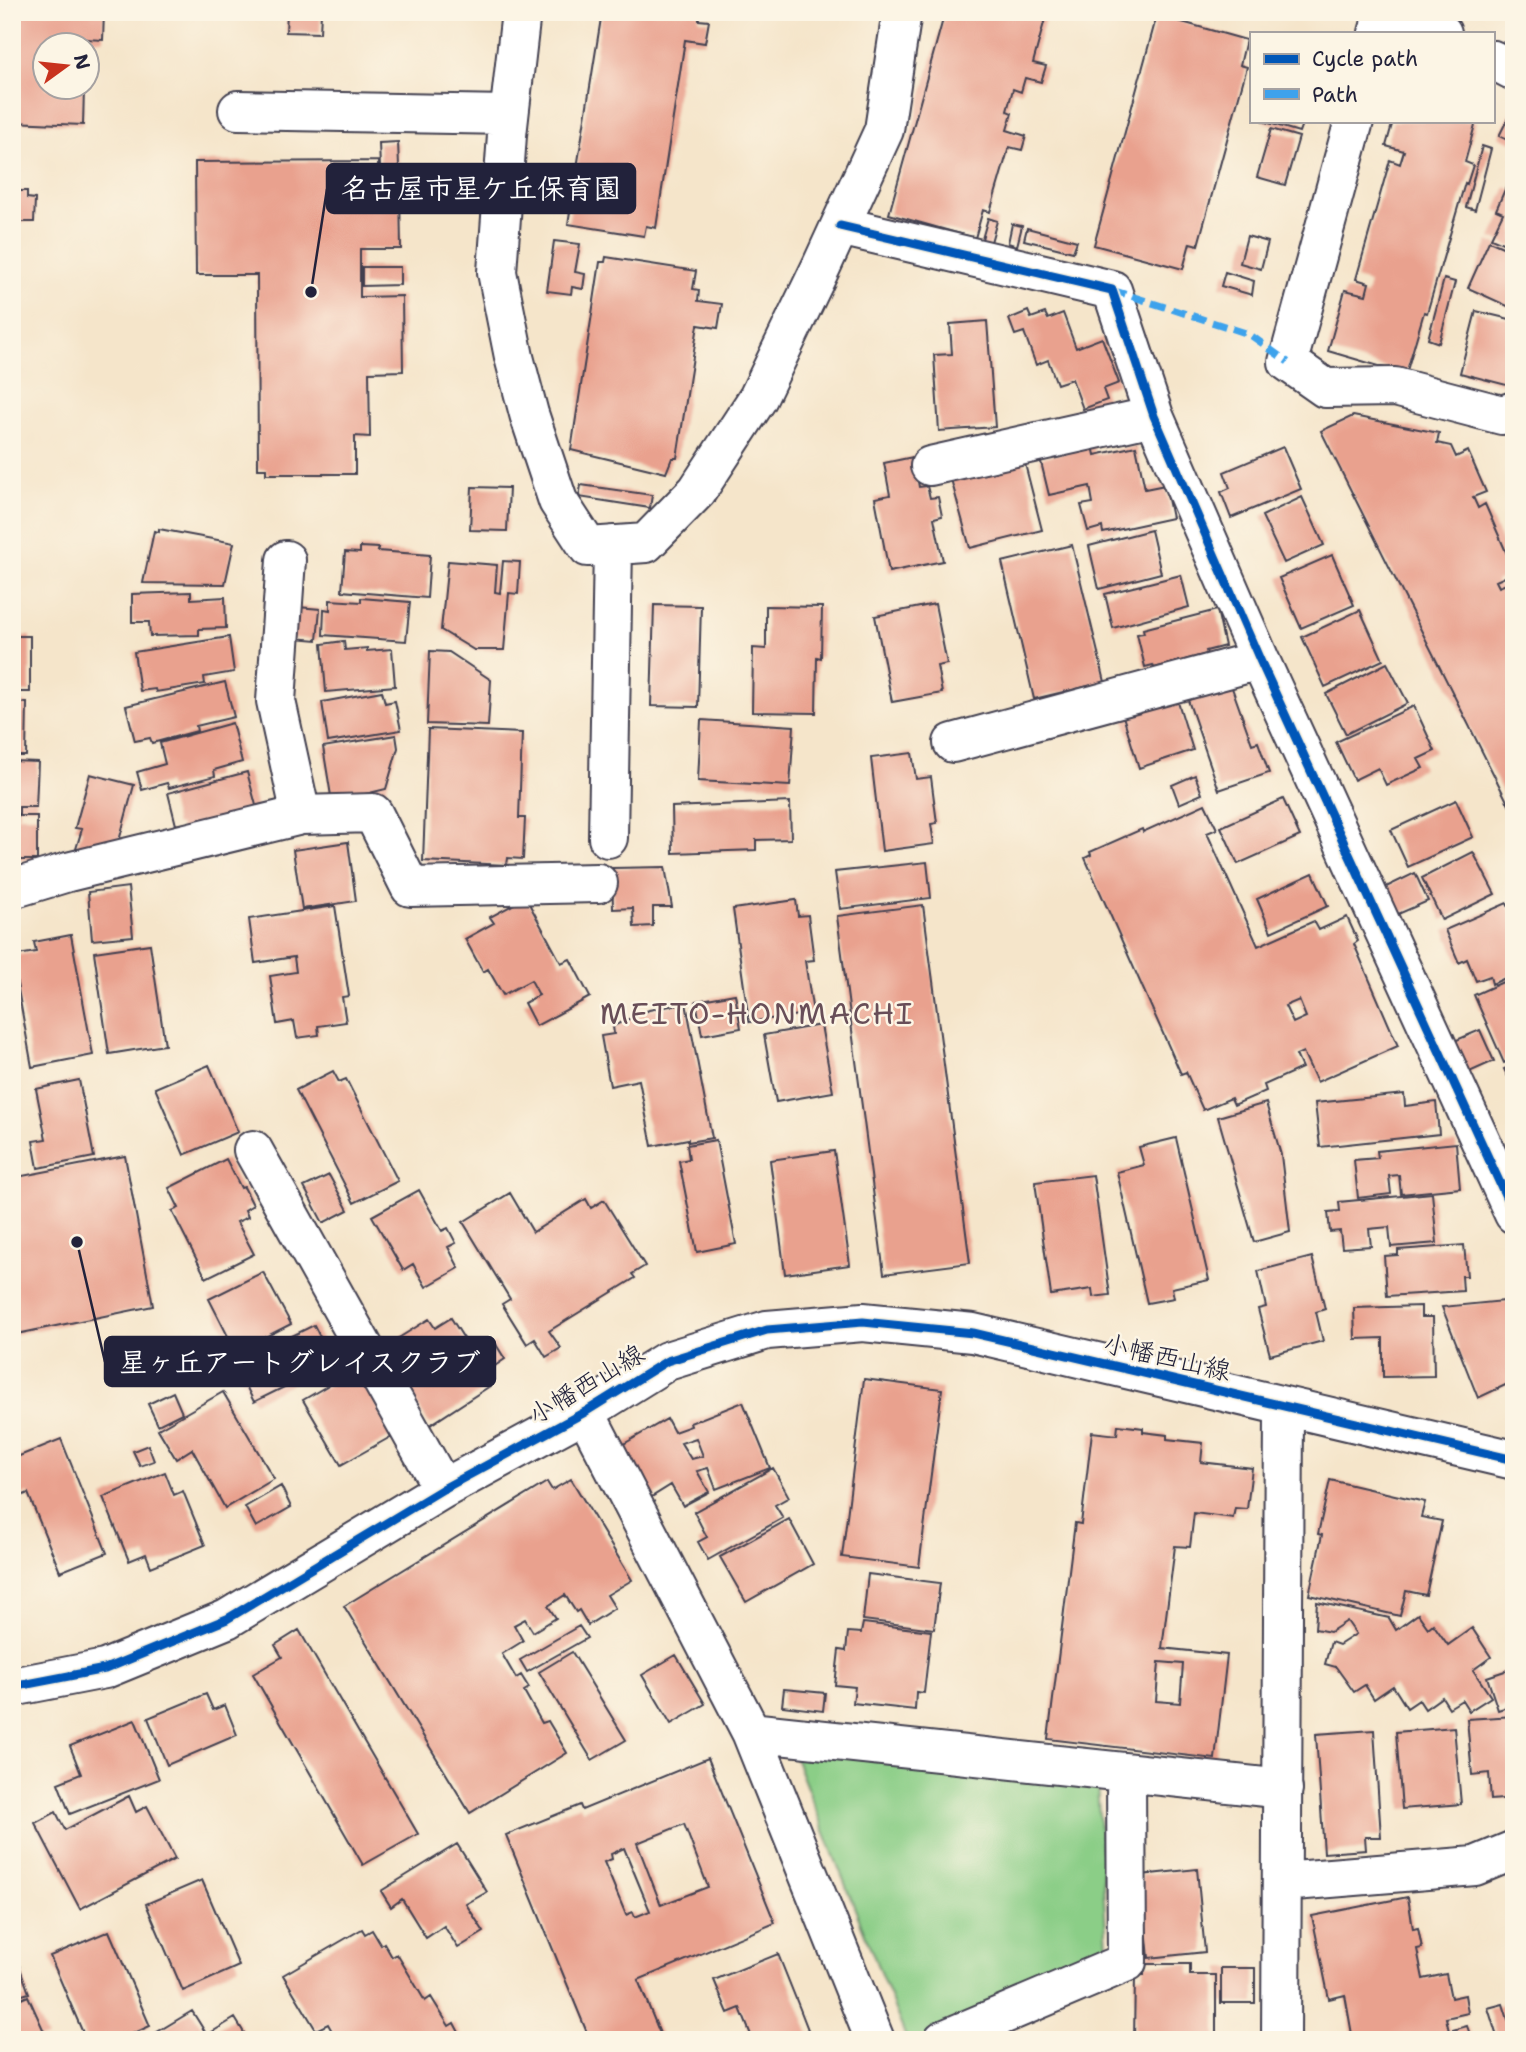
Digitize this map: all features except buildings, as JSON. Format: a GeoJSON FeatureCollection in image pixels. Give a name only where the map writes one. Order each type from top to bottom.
{"type":"FeatureCollection","features":[{"type":"Feature","properties":{"kind":"street"},"geometry":{"type":"LineString","coordinates":[[521,12],[508,115],[497,272],[514,357],[529,414],[558,501],[588,547],[646,543],[697,491],[758,398],[884,130],[902,12]]}},
{"type":"Feature","properties":{"kind":"street"},"geometry":{"type":"LineString","coordinates":[[1378,32],[1384,12]]}},
{"type":"Feature","properties":{"kind":"street"},"geometry":{"type":"LineString","coordinates":[[1403,12],[1440,32]]}},
{"type":"Feature","properties":{"kind":"street"},"geometry":{"type":"LineString","coordinates":[[1494,61],[1514,71]]}},
{"type":"Feature","properties":{"kind":"street"},"geometry":{"type":"LineString","coordinates":[[238,110],[508,115]]}},
{"type":"Feature","properties":{"kind":"street"},"geometry":{"type":"LineString","coordinates":[[1354,122],[1288,362],[1325,388],[1395,387],[1502,415],[1514,411]]}},
{"type":"Feature","properties":{"kind":"street"},"geometry":{"type":"LineString","coordinates":[[840,226],[1112,290],[1154,416],[1260,660],[1514,1214]]}},
{"type":"Feature","properties":{"kind":"street"},"geometry":{"type":"LineString","coordinates":[[930,466],[1154,416]]}},
{"type":"Feature","properties":{"kind":"street"},"geometry":{"type":"LineString","coordinates":[[608,838],[613,545]]}},
{"type":"Feature","properties":{"kind":"street"},"geometry":{"type":"LineString","coordinates":[[286,560],[276,701],[301,815]]}},
{"type":"Feature","properties":{"kind":"street"},"geometry":{"type":"LineString","coordinates":[[953,743],[1260,660]]}},
{"type":"Feature","properties":{"kind":"street"},"geometry":{"type":"LineString","coordinates":[[12,889],[68,872],[301,815],[373,813],[410,887],[598,883]]}},
{"type":"Feature","properties":{"kind":"street"},"geometry":{"type":"LineString","coordinates":[[253,1150],[443,1489]]}},
{"type":"Feature","properties":{"kind":"street","name":"小幡西山線"},"geometry":{"type":"LineString","coordinates":[[12,1687],[105,1669],[228,1619],[443,1489],[585,1412],[667,1360],[767,1330],[863,1322],[973,1333],[1514,1460]]}},
{"type":"Feature","properties":{"kind":"street"},"geometry":{"type":"LineString","coordinates":[[1281,2040],[1284,1406]]}},
{"type":"Feature","properties":{"kind":"street"},"geometry":{"type":"LineString","coordinates":[[585,1412],[751,1732],[875,2040]]}},
{"type":"Feature","properties":{"kind":"street"},"geometry":{"type":"LineString","coordinates":[[751,1732],[1283,1789]]}},
{"type":"Feature","properties":{"kind":"street"},"geometry":{"type":"LineString","coordinates":[[943,2040],[1127,1962],[1126,1773]]}},
{"type":"Feature","properties":{"kind":"street"},"geometry":{"type":"LineString","coordinates":[[1282,1882],[1475,1866],[1514,1850]]}},
{"type":"Feature","properties":{"kind":"green space"},"geometry":{"type":"Polygon","coordinates":[[[792,1750],[1097,1783],[1108,1964],[960,2040],[907,2040],[792,1750]]]}},
{"type":"Feature","properties":{"kind":"marked path"},"geometry":{"type":"LineString","coordinates":[[1112,290],[1249,334],[1288,362]]}},
{"type":"Feature","properties":{"kind":"cycle path"},"geometry":{"type":"LineString","coordinates":[[840,226],[1112,290],[1154,416],[1260,660],[1514,1214]]}},
{"type":"Feature","properties":{"kind":"cycle path"},"geometry":{"type":"LineString","coordinates":[[12,1687],[105,1669],[227,1619],[443,1489],[585,1412],[667,1361],[767,1330],[863,1322],[973,1333],[1514,1460]]}},
{"type":"Feature","properties":{"kind":"place","name":"名古屋市星ケ丘保育園"},"geometry":{"type":"Point","coordinates":[311,292]}},
{"type":"Feature","properties":{"kind":"place","name":"星ヶ丘アートグレイスクラブ"},"geometry":{"type":"Point","coordinates":[77,1242]}},
{"type":"Feature","properties":{"kind":"district","name":"MEITO-HONMACHI"},"geometry":{"type":"Point","coordinates":[757,1014]}}]}
